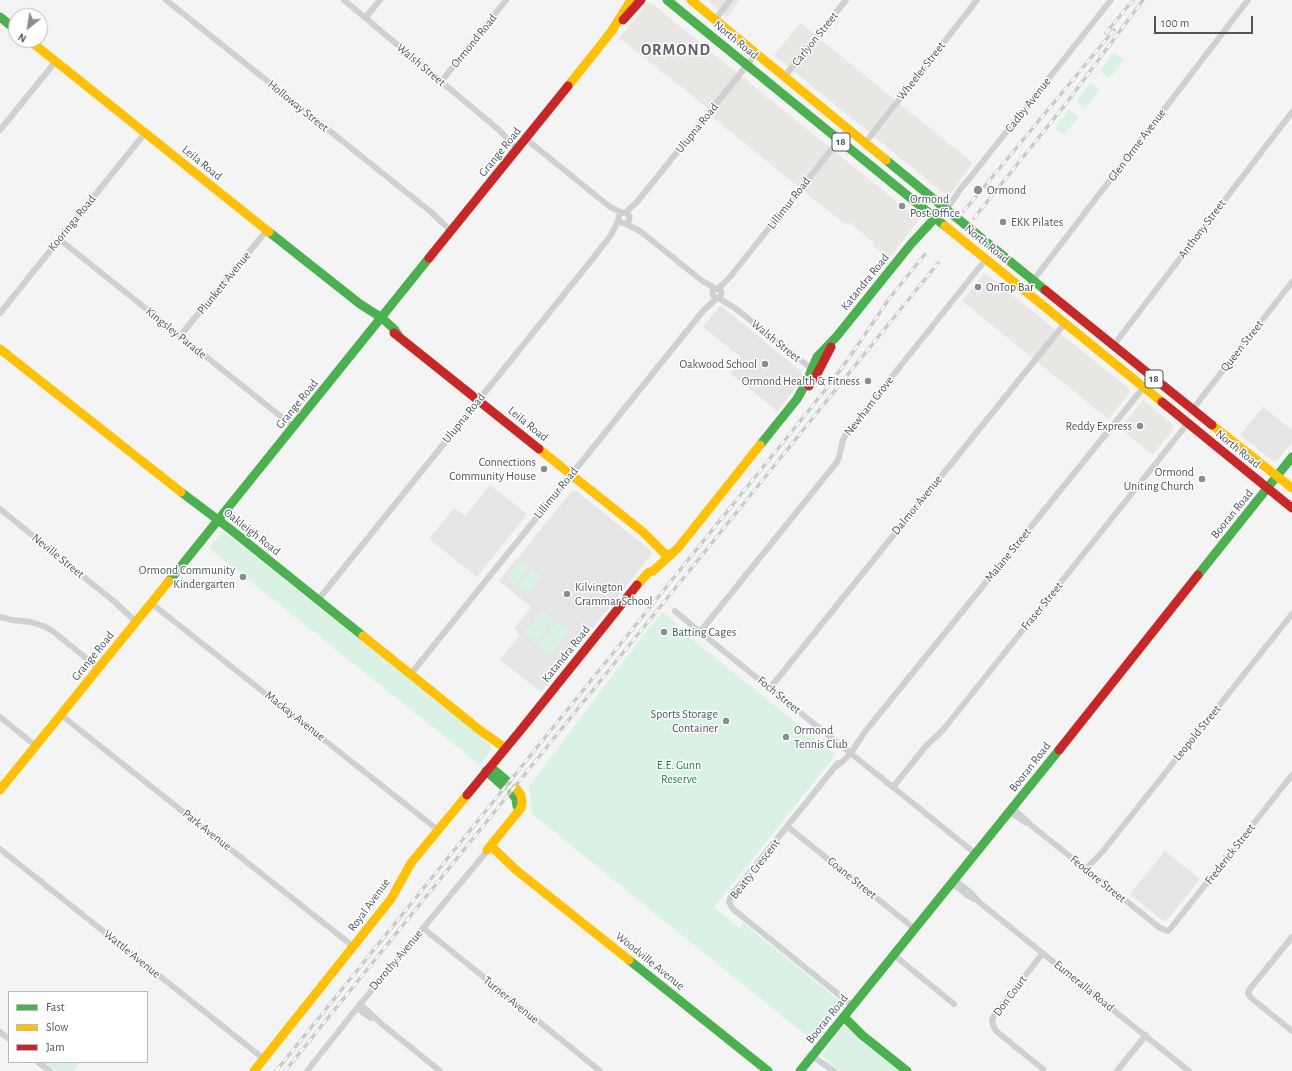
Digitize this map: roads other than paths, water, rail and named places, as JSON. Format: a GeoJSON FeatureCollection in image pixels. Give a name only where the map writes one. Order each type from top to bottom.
{"type":"FeatureCollection","features":[{"type":"Feature","properties":{"kind":"main road","name":"Grange Road"},"geometry":{"type":"LineString","coordinates":[[0,790],[611,32],[631,0]]}},
{"type":"Feature","properties":{"kind":"main road","name":"Grange Road"},"geometry":{"type":"LineString","coordinates":[[611,32],[628,16],[641,0]]}},
{"type":"Feature","properties":{"kind":"main road","name":"North Road"},"geometry":{"type":"LineString","coordinates":[[667,0],[1292,508]]}},
{"type":"Feature","properties":{"kind":"main road"},"geometry":{"type":"LineString","coordinates":[[678,9],[685,0]]}},
{"type":"Feature","properties":{"kind":"main road","name":"North Road"},"geometry":{"type":"LineString","coordinates":[[690,0],[1113,346],[1292,488]]}},
{"type":"Feature","properties":{"kind":"main road"},"geometry":{"type":"LineString","coordinates":[[0,17],[8,24]]}},
{"type":"Feature","properties":{"kind":"main road","name":"Leila Road"},"geometry":{"type":"LineString","coordinates":[[39,48],[479,399],[668,553]]}},
{"type":"Feature","properties":{"kind":"main road","name":"Katandra Road"},"geometry":{"type":"LineString","coordinates":[[504,750],[637,585],[649,572],[653,571],[668,553],[682,542],[797,399],[808,388],[814,371],[837,336],[933,216],[944,208]]}},
{"type":"Feature","properties":{"kind":"main road","name":"Oakleigh Road"},"geometry":{"type":"LineString","coordinates":[[0,349],[318,600],[488,737],[490,742],[504,750]]}},
{"type":"Feature","properties":{"kind":"main road"},"geometry":{"type":"LineString","coordinates":[[1233,460],[1242,449]]}},
{"type":"Feature","properties":{"kind":"main road","name":"Booran Road"},"geometry":{"type":"LineString","coordinates":[[800,1071],[976,854],[1292,456]]}},
{"type":"Feature","properties":{"kind":"main road","name":"Royal Avenue"},"geometry":{"type":"LineString","coordinates":[[254,1071],[394,895],[408,868],[504,750]]}},
{"type":"Feature","properties":{"kind":"main road"},"geometry":{"type":"LineString","coordinates":[[488,769],[505,783]]}},
{"type":"Feature","properties":{"kind":"main road"},"geometry":{"type":"LineString","coordinates":[[489,848],[515,815],[517,806],[514,790]]}},
{"type":"Feature","properties":{"kind":"main road","name":"Woodville Avenue"},"geometry":{"type":"LineString","coordinates":[[489,848],[768,1071]]}},
{"type":"Feature","properties":{"kind":"main road"},"geometry":{"type":"LineString","coordinates":[[842,1019],[907,1071]]}},
{"type":"Feature","properties":{"kind":"street","name":"Holloway Street"},"geometry":{"type":"LineString","coordinates":[[166,0],[452,230]]}},
{"type":"Feature","properties":{"kind":"street","name":"Walsh Street"},"geometry":{"type":"LineString","coordinates":[[344,0],[498,130],[521,144],[610,207],[814,371]]}},
{"type":"Feature","properties":{"kind":"street"},"geometry":{"type":"LineString","coordinates":[[365,18],[380,0]]}},
{"type":"Feature","properties":{"kind":"street","name":"Ormond Road"},"geometry":{"type":"LineString","coordinates":[[441,82],[506,0]]}},
{"type":"Feature","properties":{"kind":"street"},"geometry":{"type":"LineString","coordinates":[[715,20],[730,0]]}},
{"type":"Feature","properties":{"kind":"street","name":"Carlyon Street"},"geometry":{"type":"LineString","coordinates":[[784,77],[846,0]]}},
{"type":"Feature","properties":{"kind":"street","name":"Wheeler Street"},"geometry":{"type":"LineString","coordinates":[[865,143],[977,0]]}},
{"type":"Feature","properties":{"kind":"street","name":"Cadby Avenue"},"geometry":{"type":"LineString","coordinates":[[944,208],[969,179],[1111,0]]}},
{"type":"Feature","properties":{"kind":"street","name":"Glen Orme Avenue"},"geometry":{"type":"LineString","coordinates":[[1026,291],[1248,0]]}},
{"type":"Feature","properties":{"kind":"street","name":"Ulupna Road"},"geometry":{"type":"LineString","coordinates":[[318,600],[624,218],[748,66],[756,54]]}},
{"type":"Feature","properties":{"kind":"street"},"geometry":{"type":"LineString","coordinates":[[0,130],[56,61]]}},
{"type":"Feature","properties":{"kind":"street","name":"Anthony Street"},"geometry":{"type":"LineString","coordinates":[[1113,346],[1292,112]]}},
{"type":"Feature","properties":{"kind":"street","name":"Lillimur Road"},"geometry":{"type":"LineString","coordinates":[[410,674],[703,312],[848,129]]}},
{"type":"Feature","properties":{"kind":"street","name":"Kooringa Road"},"geometry":{"type":"LineString","coordinates":[[0,313],[145,133]]}},
{"type":"Feature","properties":{"kind":"street","name":"Plunkett Avenue"},"geometry":{"type":"LineString","coordinates":[[180,336],[267,230]]}},
{"type":"Feature","properties":{"kind":"street","name":"Kingsley Parade"},"geometry":{"type":"LineString","coordinates":[[59,239],[294,427]]}},
{"type":"Feature","properties":{"kind":"street","name":"Newham Grove"},"geometry":{"type":"LineString","coordinates":[[700,632],[837,462],[845,436],[986,259]]}},
{"type":"Feature","properties":{"kind":"street","name":"Queen Street"},"geometry":{"type":"LineString","coordinates":[[1192,410],[1292,282]]}},
{"type":"Feature","properties":{"kind":"street","name":"Dalmor Avenue"},"geometry":{"type":"LineString","coordinates":[[770,688],[1065,323]]}},
{"type":"Feature","properties":{"kind":"street","name":"Malane Street"},"geometry":{"type":"LineString","coordinates":[[849,752],[1152,377]]}},
{"type":"Feature","properties":{"kind":"street","name":"Fraser Street"},"geometry":{"type":"LineString","coordinates":[[893,787],[923,749],[943,730],[1188,423]]}},
{"type":"Feature","properties":{"kind":"street","name":"Neville Street"},"geometry":{"type":"LineString","coordinates":[[0,509],[137,620]]}},
{"type":"Feature","properties":{"kind":"street","name":"Mackay Avenue"},"geometry":{"type":"LineString","coordinates":[[151,603],[438,830]]}},
{"type":"Feature","properties":{"kind":"street","name":"Foch Street"},"geometry":{"type":"LineString","coordinates":[[675,610],[700,632],[976,854]]}},
{"type":"Feature","properties":{"kind":"street","name":"Leopold Street"},"geometry":{"type":"LineString","coordinates":[[1088,870],[1292,614]]}},
{"type":"Feature","properties":{"kind":"street"},"geometry":{"type":"LineString","coordinates":[[0,617],[31,622],[46,627],[98,668]]}},
{"type":"Feature","properties":{"kind":"street","name":"Park Avenue"},"geometry":{"type":"LineString","coordinates":[[61,715],[354,947]]}},
{"type":"Feature","properties":{"kind":"street"},"geometry":{"type":"LineString","coordinates":[[0,717],[36,746]]}},
{"type":"Feature","properties":{"kind":"street","name":"Beatty Crescent"},"geometry":{"type":"LineString","coordinates":[[849,752],[731,896],[729,905],[853,1006]]}},
{"type":"Feature","properties":{"kind":"street","name":"Frederick Street"},"geometry":{"type":"LineString","coordinates":[[1166,931],[1171,928],[1292,776]]}},
{"type":"Feature","properties":{"kind":"street","name":"Feodore Street"},"geometry":{"type":"LineString","coordinates":[[1011,810],[1024,817],[1032,826],[1160,928],[1166,931]]}},
{"type":"Feature","properties":{"kind":"street","name":"Coane Street"},"geometry":{"type":"LineString","coordinates":[[788,827],[915,929]]}},
{"type":"Feature","properties":{"kind":"street","name":"Dorothy Avenue"},"geometry":{"type":"LineString","coordinates":[[307,1071],[358,1006],[489,848]]}},
{"type":"Feature","properties":{"kind":"street","name":"Wattle Avenue"},"geometry":{"type":"LineString","coordinates":[[0,849],[264,1059]]}},
{"type":"Feature","properties":{"kind":"street","name":"Eumeralla Road"},"geometry":{"type":"LineString","coordinates":[[953,882],[970,892],[979,902],[1189,1071]]}},
{"type":"Feature","properties":{"kind":"street","name":"Turner Avenue"},"geometry":{"type":"LineString","coordinates":[[423,928],[600,1071]]}},
{"type":"Feature","properties":{"kind":"street"},"geometry":{"type":"LineString","coordinates":[[1292,937],[1248,993],[1250,997],[1292,1031]]}},
{"type":"Feature","properties":{"kind":"street","name":"Don Court"},"geometry":{"type":"LineString","coordinates":[[1043,953],[994,1015],[992,1020],[996,1031],[1043,1069]]}},
{"type":"Feature","properties":{"kind":"street"},"geometry":{"type":"LineString","coordinates":[[894,955],[954,1004]]}},
{"type":"Feature","properties":{"kind":"street"},"geometry":{"type":"LineString","coordinates":[[358,1006],[440,1071]]}},
{"type":"Feature","properties":{"kind":"street"},"geometry":{"type":"LineString","coordinates":[[0,1032],[8,1038]]}},
{"type":"Feature","properties":{"kind":"street"},"geometry":{"type":"LineString","coordinates":[[1117,1071],[1146,1036]]}},
{"type":"Feature","properties":{"kind":"street"},"geometry":{"type":"LineString","coordinates":[[813,1055],[834,1071]]}},
{"type":"Feature","properties":{"kind":"street"},"geometry":{"type":"LineString","coordinates":[[39,1063],[50,1071]]}},
{"type":"Feature","properties":{"kind":"railway"},"geometry":{"type":"LineString","coordinates":[[1106,33],[1133,0]]}},
{"type":"Feature","properties":{"kind":"railway"},"geometry":{"type":"LineString","coordinates":[[974,218],[1068,101],[1143,0]]}},
{"type":"Feature","properties":{"kind":"railway"},"geometry":{"type":"LineString","coordinates":[[964,211],[1114,30]]}},
{"type":"Feature","properties":{"kind":"railway"},"geometry":{"type":"LineString","coordinates":[[276,1071],[830,384],[889,299],[925,254]]}},
{"type":"Feature","properties":{"kind":"railway"},"geometry":{"type":"LineString","coordinates":[[285,1071],[938,263]]}},
{"type":"Feature","properties":{"kind":"place","name":"Ormond"},"geometry":{"type":"Point","coordinates":[978,190]}},
{"type":"Feature","properties":{"kind":"place","name":"Ormond Post Office"},"geometry":{"type":"Point","coordinates":[902,206]}},
{"type":"Feature","properties":{"kind":"place","name":"EKK Pilates"},"geometry":{"type":"Point","coordinates":[1003,222]}},
{"type":"Feature","properties":{"kind":"place","name":"OnTop Bar"},"geometry":{"type":"Point","coordinates":[978,287]}},
{"type":"Feature","properties":{"kind":"place","name":"Oakwood School"},"geometry":{"type":"Point","coordinates":[765,364]}},
{"type":"Feature","properties":{"kind":"place","name":"Ormond Health & Fitness"},"geometry":{"type":"Point","coordinates":[868,381]}},
{"type":"Feature","properties":{"kind":"place","name":"Reddy Express"},"geometry":{"type":"Point","coordinates":[1140,426]}},
{"type":"Feature","properties":{"kind":"place","name":"Connections Community House"},"geometry":{"type":"Point","coordinates":[544,469]}},
{"type":"Feature","properties":{"kind":"place","name":"Ormond Uniting Church"},"geometry":{"type":"Point","coordinates":[1202,479]}},
{"type":"Feature","properties":{"kind":"place","name":"Ormond Community Kindergarten"},"geometry":{"type":"Point","coordinates":[243,577]}},
{"type":"Feature","properties":{"kind":"place","name":"Kilvington Grammar School"},"geometry":{"type":"Point","coordinates":[567,594]}},
{"type":"Feature","properties":{"kind":"place","name":"Batting Cages"},"geometry":{"type":"Point","coordinates":[664,632]}},
{"type":"Feature","properties":{"kind":"place","name":"Sports Storage Container"},"geometry":{"type":"Point","coordinates":[726,721]}},
{"type":"Feature","properties":{"kind":"place","name":"Ormond Tennis Club"},"geometry":{"type":"Point","coordinates":[786,737]}},
{"type":"Feature","properties":{"kind":"district","name":"ORMOND"},"geometry":{"type":"Point","coordinates":[676,50]}},
{"type":"Feature","properties":{"kind":"park label","name":"E.E. Gunn Reserve"},"geometry":{"type":"Point","coordinates":[679,772]}}]}
